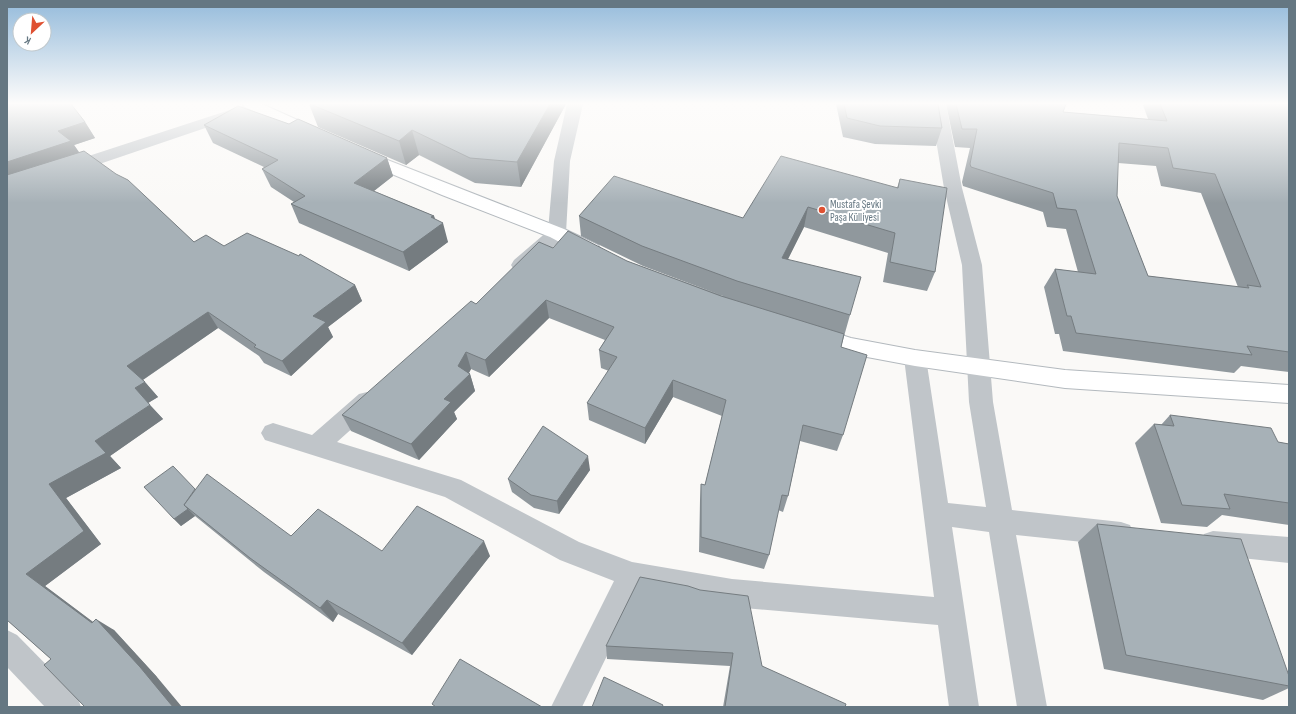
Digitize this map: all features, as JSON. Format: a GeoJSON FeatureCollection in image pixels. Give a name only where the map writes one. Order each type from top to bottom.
{"type":"FeatureCollection","features":[{"type":"Feature","properties":{"kind":"street"},"geometry":{"type":"LineString","coordinates":[[52,174],[159,137]]}},
{"type":"Feature","properties":{"kind":"street"},"geometry":{"type":"LineString","coordinates":[[325,137],[448,191],[557,233],[607,258]]}},
{"type":"Feature","properties":{"kind":"street"},"geometry":{"type":"LineString","coordinates":[[504,280],[557,233],[562,161],[567,137]]}},
{"type":"Feature","properties":{"kind":"street"},"geometry":{"type":"LineString","coordinates":[[944,137],[954,188],[972,265],[981,402],[1032,707]]}},
{"type":"Feature","properties":{"kind":"street"},"geometry":{"type":"LineString","coordinates":[[793,328],[851,346],[915,358],[979,367],[1065,378],[1289,394]]}},
{"type":"Feature","properties":{"kind":"street"},"geometry":{"type":"LineString","coordinates":[[915,358],[964,707]]}},
{"type":"Feature","properties":{"kind":"street"},"geometry":{"type":"LineString","coordinates":[[316,446],[381,389]]}},
{"type":"Feature","properties":{"kind":"street"},"geometry":{"type":"LineString","coordinates":[[273,433],[452,488],[570,551],[632,575],[732,593],[950,612]]}},
{"type":"Feature","properties":{"kind":"street"},"geometry":{"type":"LineString","coordinates":[[937,514],[1141,536]]}},
{"type":"Feature","properties":{"kind":"street"},"geometry":{"type":"LineString","coordinates":[[1188,540],[1289,550]]}},
{"type":"Feature","properties":{"kind":"street"},"geometry":{"type":"LineString","coordinates":[[566,707],[632,575]]}},
{"type":"Feature","properties":{"kind":"street"},"geometry":{"type":"LineString","coordinates":[[7,645],[66,707]]}},
{"type":"Feature","properties":{"kind":"building"},"geometry":{"type":"Polygon","coordinates":[[[7,137],[66,137],[71,141],[7,162],[7,137]]]}},
{"type":"Feature","properties":{"kind":"building"},"geometry":{"type":"Polygon","coordinates":[[[230,137],[340,137],[387,158],[354,183],[434,216],[431,217],[443,223],[403,252],[291,204],[305,196],[262,169],[278,160],[230,137]]]}},
{"type":"Feature","properties":{"kind":"building"},"geometry":{"type":"Polygon","coordinates":[[[390,137],[403,137],[399,141],[390,137]]]}},
{"type":"Feature","properties":{"kind":"building"},"geometry":{"type":"Polygon","coordinates":[[[427,137],[531,137],[517,162],[470,158],[427,137]]]}},
{"type":"Feature","properties":{"kind":"building"},"geometry":{"type":"Polygon","coordinates":[[[975,137],[1289,137],[1289,352],[1247,346],[1252,355],[1076,333],[1071,316],[1067,316],[1055,269],[1096,274],[1076,210],[1057,208],[1053,193],[971,167],[970,164],[975,137]],[[1119,143],[1117,196],[1148,276],[1249,288],[1247,285],[1261,287],[1215,174],[1173,168],[1168,148],[1119,143]]]}},
{"type":"Feature","properties":{"kind":"building"},"geometry":{"type":"Polygon","coordinates":[[[84,151],[116,174],[128,180],[194,242],[206,235],[224,246],[247,233],[299,256],[300,254],[355,285],[313,316],[326,322],[282,361],[254,347],[256,345],[208,312],[127,366],[145,382],[135,388],[150,405],[95,441],[106,453],[49,484],[84,531],[26,574],[92,623],[96,619],[140,667],[173,707],[85,707],[44,665],[51,659],[7,620],[7,175],[84,151]]]}},
{"type":"Feature","properties":{"kind":"building"},"geometry":{"type":"Polygon","coordinates":[[[781,156],[898,188],[900,179],[947,188],[935,272],[890,262],[895,233],[808,207],[782,258],[861,277],[850,315],[737,281],[642,246],[579,216],[614,176],[743,218],[781,156]]]}},
{"type":"Feature","properties":{"kind":"building"},"geometry":{"type":"Polygon","coordinates":[[[568,231],[627,261],[721,296],[844,334],[841,347],[867,355],[843,435],[803,425],[788,496],[782,495],[769,555],[701,537],[701,484],[705,485],[726,400],[673,380],[645,428],[587,403],[617,357],[599,350],[614,327],[546,300],[485,360],[466,352],[458,366],[470,374],[444,399],[451,402],[411,444],[342,415],[471,301],[476,304],[539,242],[553,248],[568,231]]]}},
{"type":"Feature","properties":{"kind":"building"},"geometry":{"type":"Polygon","coordinates":[[[1170,415],[1271,428],[1278,442],[1289,444],[1289,503],[1224,494],[1230,509],[1182,505],[1154,424],[1174,426],[1170,415]]]}},
{"type":"Feature","properties":{"kind":"building"},"geometry":{"type":"Polygon","coordinates":[[[543,426],[588,456],[557,501],[531,495],[508,479],[543,426]]]}},
{"type":"Feature","properties":{"kind":"building"},"geometry":{"type":"Polygon","coordinates":[[[173,466],[195,489],[184,505],[188,509],[174,519],[144,487],[173,466]]]}},
{"type":"Feature","properties":{"kind":"building"},"geometry":{"type":"Polygon","coordinates":[[[207,474],[291,536],[318,509],[382,551],[417,506],[484,541],[402,643],[327,600],[320,608],[250,558],[184,505],[207,474]]]}},
{"type":"Feature","properties":{"kind":"building"},"geometry":{"type":"Polygon","coordinates":[[[1097,524],[1241,539],[1289,676],[1289,686],[1126,655],[1097,524]]]}},
{"type":"Feature","properties":{"kind":"building"},"geometry":{"type":"Polygon","coordinates":[[[640,577],[688,586],[700,590],[748,596],[762,666],[846,704],[845,707],[725,707],[733,653],[606,646],[640,577]]]}},
{"type":"Feature","properties":{"kind":"building"},"geometry":{"type":"Polygon","coordinates":[[[460,659],[542,707],[436,707],[432,704],[460,659]]]}},
{"type":"Feature","properties":{"kind":"building"},"geometry":{"type":"Polygon","coordinates":[[[604,677],[663,705],[662,707],[592,707],[604,677]]]}},
{"type":"Feature","properties":{"kind":"place","name":"Mustafa Şevki Paşa Külliyesi"},"geometry":{"type":"Point","coordinates":[822,210]}}]}
